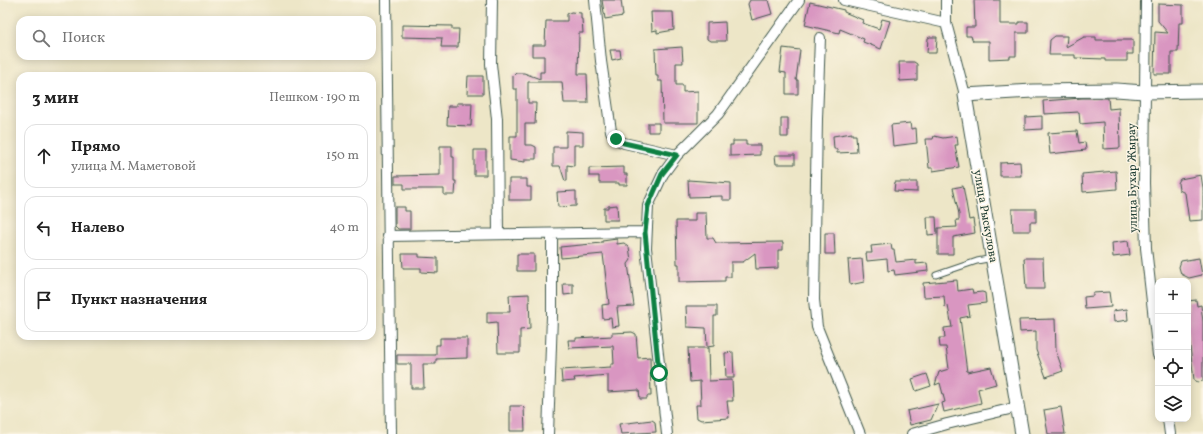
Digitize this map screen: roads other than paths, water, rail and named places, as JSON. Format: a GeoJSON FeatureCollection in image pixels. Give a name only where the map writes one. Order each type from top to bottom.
{"type":"FeatureCollection","features":[{"type":"Feature","properties":{"kind":"street"},"geometry":{"type":"LineString","coordinates":[[386,0],[391,434]]}},
{"type":"Feature","properties":{"kind":"street"},"geometry":{"type":"LineString","coordinates":[[492,0],[491,64],[497,119],[498,234]]}},
{"type":"Feature","properties":{"kind":"street"},"geometry":{"type":"LineString","coordinates":[[595,0],[601,61],[611,131],[616,139],[624,143],[677,155]]}},
{"type":"Feature","properties":{"kind":"street"},"geometry":{"type":"LineString","coordinates":[[667,434],[659,373],[645,232],[648,206],[662,174],[677,155],[718,114],[799,0]]}},
{"type":"Feature","properties":{"kind":"street"},"geometry":{"type":"LineString","coordinates":[[844,0],[946,23]]}},
{"type":"Feature","properties":{"kind":"street","name":"улица Рыскулова"},"geometry":{"type":"LineString","coordinates":[[946,0],[946,23],[965,95],[1022,434]]}},
{"type":"Feature","properties":{"kind":"street","name":"улица Бухар Жырау"},"geometry":{"type":"LineString","coordinates":[[1146,0],[1144,92],[1146,248],[1157,350]]}},
{"type":"Feature","properties":{"kind":"street"},"geometry":{"type":"LineString","coordinates":[[820,38],[814,300],[817,327],[834,366],[860,434]]}},
{"type":"Feature","properties":{"kind":"street"},"geometry":{"type":"LineString","coordinates":[[965,95],[1033,91],[1109,90],[1144,92],[1203,92]]}},
{"type":"Feature","properties":{"kind":"street"},"geometry":{"type":"LineString","coordinates":[[388,236],[645,232]]}},
{"type":"Feature","properties":{"kind":"street"},"geometry":{"type":"LineString","coordinates":[[548,434],[552,316],[552,234]]}},
{"type":"Feature","properties":{"kind":"street"},"geometry":{"type":"LineString","coordinates":[[912,434],[1018,407]]}},
{"type":"Feature","properties":{"kind":"street"},"geometry":{"type":"LineString","coordinates":[[1168,422],[1170,434]]}},
{"type":"Feature","properties":{"kind":"lane"},"geometry":{"type":"LineString","coordinates":[[936,275],[977,261],[993,258]]}}]}
